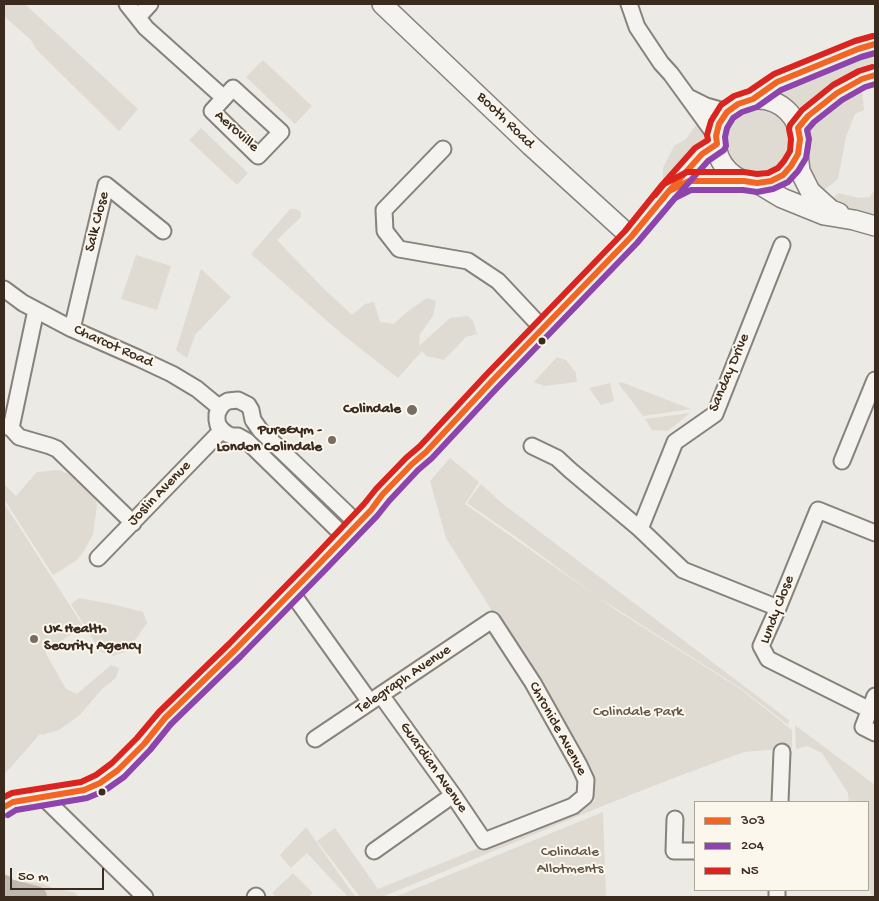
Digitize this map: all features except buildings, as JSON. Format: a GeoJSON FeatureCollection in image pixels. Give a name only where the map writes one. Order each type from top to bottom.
{"type":"FeatureCollection","features":[{"type":"Feature","properties":{"kind":"street"},"geometry":{"type":"LineString","coordinates":[[127,4],[146,28],[224,98]]}},
{"type":"Feature","properties":{"kind":"street"},"geometry":{"type":"LineString","coordinates":[[138,17],[150,4]]}},
{"type":"Feature","properties":{"kind":"street","name":"Booth Road"},"geometry":{"type":"LineString","coordinates":[[382,4],[531,146],[631,237]]}},
{"type":"Feature","properties":{"kind":"street"},"geometry":{"type":"LineString","coordinates":[[629,4],[637,27],[717,140],[722,160],[732,173],[782,198],[824,215],[875,226]]}},
{"type":"Feature","properties":{"kind":"street"},"geometry":{"type":"LineString","coordinates":[[4,807],[13,802],[84,790],[100,783],[118,770],[144,744],[165,718],[345,538],[382,495],[426,452],[631,237],[669,191],[717,140],[719,124],[727,112],[738,104],[753,99],[777,82],[875,44]]}},
{"type":"Feature","properties":{"kind":"street"},"geometry":{"type":"LineString","coordinates":[[798,128],[808,116],[837,92],[862,79],[875,75]]}},
{"type":"Feature","properties":{"kind":"street","name":"Aeroville"},"geometry":{"type":"LineString","coordinates":[[233,88],[281,132],[258,156],[212,111],[224,98],[233,88]]}},
{"type":"Feature","properties":{"kind":"street"},"geometry":{"type":"LineString","coordinates":[[688,97],[706,106],[727,112]]}},
{"type":"Feature","properties":{"kind":"street"},"geometry":{"type":"LineString","coordinates":[[753,99],[768,100],[781,105],[792,116],[798,128],[800,139],[798,154],[800,171],[810,191],[831,210],[854,220]]}},
{"type":"Feature","properties":{"kind":"street"},"geometry":{"type":"LineString","coordinates":[[443,149],[384,210],[385,231],[399,249],[468,261],[498,281],[544,329]]}},
{"type":"Feature","properties":{"kind":"street"},"geometry":{"type":"LineString","coordinates":[[669,191],[689,181],[771,182],[791,166],[798,154]]}},
{"type":"Feature","properties":{"kind":"street","name":"Salk Close"},"geometry":{"type":"LineString","coordinates":[[72,329],[106,185],[163,231]]}},
{"type":"Feature","properties":{"kind":"street","name":"Sanday Drive"},"geometry":{"type":"LineString","coordinates":[[640,529],[675,442],[715,414],[782,245]]}},
{"type":"Feature","properties":{"kind":"street","name":"Charcot Road"},"geometry":{"type":"LineString","coordinates":[[4,289],[23,303],[72,329],[172,374],[220,408]]}},
{"type":"Feature","properties":{"kind":"street"},"geometry":{"type":"LineString","coordinates":[[36,310],[7,427],[19,437],[57,449],[133,523]]}},
{"type":"Feature","properties":{"kind":"street"},"geometry":{"type":"LineString","coordinates":[[842,461],[875,380]]}},
{"type":"Feature","properties":{"kind":"street"},"geometry":{"type":"LineString","coordinates":[[345,538],[247,441],[238,436],[226,434],[218,426],[217,414],[220,408],[228,401],[238,400],[248,406],[253,420],[260,430],[358,524]]}},
{"type":"Feature","properties":{"kind":"street"},"geometry":{"type":"LineString","coordinates":[[238,436],[248,430],[253,420]]}},
{"type":"Feature","properties":{"kind":"street","name":"Joslin Avenue"},"geometry":{"type":"LineString","coordinates":[[98,558],[222,430]]}},
{"type":"Feature","properties":{"kind":"street"},"geometry":{"type":"LineString","coordinates":[[532,446],[557,458],[640,529],[682,570],[778,608]]}},
{"type":"Feature","properties":{"kind":"street","name":"Lundy Close"},"geometry":{"type":"LineString","coordinates":[[873,703],[768,659],[761,646],[818,510],[875,533]]}},
{"type":"Feature","properties":{"kind":"street","name":"Guardian Avenue"},"geometry":{"type":"LineString","coordinates":[[292,593],[452,795],[484,842]]}},
{"type":"Feature","properties":{"kind":"street","name":"Telegraph Avenue"},"geometry":{"type":"LineString","coordinates":[[315,739],[492,620]]}},
{"type":"Feature","properties":{"kind":"street","name":"Chronicle Avenue"},"geometry":{"type":"LineString","coordinates":[[484,842],[574,806],[585,796],[586,780],[580,765],[533,683],[492,620]]}},
{"type":"Feature","properties":{"kind":"street"},"geometry":{"type":"LineString","coordinates":[[873,703],[863,727],[875,733]]}},
{"type":"Feature","properties":{"kind":"street"},"geometry":{"type":"LineString","coordinates":[[780,801],[782,752]]}},
{"type":"Feature","properties":{"kind":"street"},"geometry":{"type":"LineString","coordinates":[[374,851],[452,795]]}},
{"type":"Feature","properties":{"kind":"street"},"geometry":{"type":"LineString","coordinates":[[43,797],[145,897]]}},
{"type":"Feature","properties":{"kind":"street"},"geometry":{"type":"LineString","coordinates":[[675,819],[674,851],[694,851]]}},
{"type":"Feature","properties":{"kind":"shaded area"},"geometry":{"type":"Polygon","coordinates":[[[4,4],[25,4],[138,109],[119,131],[36,49],[31,40],[4,16],[4,4]]]}},
{"type":"Feature","properties":{"kind":"shaded area"},"geometry":{"type":"Polygon","coordinates":[[[875,53],[875,67],[842,80],[799,108],[775,90],[804,75],[875,53]]]}},
{"type":"Feature","properties":{"kind":"shaded area"},"geometry":{"type":"Polygon","coordinates":[[[263,60],[312,106],[295,124],[246,77],[263,60]]]}},
{"type":"Feature","properties":{"kind":"shaded area"},"geometry":{"type":"Polygon","coordinates":[[[862,89],[864,110],[855,114],[846,137],[838,179],[823,191],[810,181],[804,161],[805,144],[813,115],[862,89]]]}},
{"type":"Feature","properties":{"kind":"shaded area"},"geometry":{"type":"Polygon","coordinates":[[[758,107],[771,110],[782,117],[789,128],[792,141],[789,154],[782,165],[771,172],[758,175],[745,172],[734,165],[727,154],[724,141],[727,128],[734,117],[745,110],[758,107]]]}},
{"type":"Feature","properties":{"kind":"shaded area"},"geometry":{"type":"Polygon","coordinates":[[[702,124],[707,138],[700,151],[672,182],[663,178],[663,168],[674,146],[686,139],[696,125],[702,124]]]}},
{"type":"Feature","properties":{"kind":"shaded area"},"geometry":{"type":"Polygon","coordinates":[[[201,128],[248,173],[237,185],[189,140],[201,128]]]}},
{"type":"Feature","properties":{"kind":"shaded area"},"geometry":{"type":"Polygon","coordinates":[[[875,189],[875,217],[859,218],[835,205],[834,197],[838,193],[859,198],[870,197],[875,189]]]}},
{"type":"Feature","properties":{"kind":"shaded area"},"geometry":{"type":"Polygon","coordinates":[[[290,209],[296,209],[301,212],[301,217],[277,240],[352,315],[365,304],[374,302],[380,322],[394,324],[408,311],[427,298],[436,301],[433,316],[420,334],[419,346],[450,318],[468,316],[473,321],[477,334],[466,337],[444,360],[426,356],[422,351],[398,378],[342,334],[251,254],[290,209]]]}},
{"type":"Feature","properties":{"kind":"shaded area"},"geometry":{"type":"Polygon","coordinates":[[[136,255],[171,266],[157,310],[121,299],[136,255]]]}},
{"type":"Feature","properties":{"kind":"shaded area"},"geometry":{"type":"Polygon","coordinates":[[[201,269],[231,297],[195,335],[187,358],[176,350],[201,269]]]}},
{"type":"Feature","properties":{"kind":"shaded area"},"geometry":{"type":"Polygon","coordinates":[[[557,357],[566,360],[576,373],[577,382],[545,386],[534,382],[557,357]]]}},
{"type":"Feature","properties":{"kind":"shaded area"},"geometry":{"type":"Polygon","coordinates":[[[621,382],[691,409],[643,416],[618,383],[621,382]]]}},
{"type":"Feature","properties":{"kind":"shaded area"},"geometry":{"type":"Polygon","coordinates":[[[610,383],[614,401],[601,405],[589,388],[610,383]]]}},
{"type":"Feature","properties":{"kind":"shaded area"},"geometry":{"type":"Polygon","coordinates":[[[690,413],[668,431],[652,430],[645,419],[690,413]]]}},
{"type":"Feature","properties":{"kind":"shaded area","name":"Colindale Park"},"geometry":{"type":"Polygon","coordinates":[[[450,458],[479,482],[465,504],[599,598],[467,503],[481,484],[503,504],[789,720],[788,725],[742,689],[601,599],[742,690],[792,730],[792,749],[744,752],[605,805],[382,897],[360,897],[317,841],[335,828],[378,889],[595,801],[586,771],[528,668],[446,538],[430,481],[450,458]]]}},
{"type":"Feature","properties":{"kind":"shaded area"},"geometry":{"type":"Polygon","coordinates":[[[59,470],[89,483],[97,504],[93,534],[84,551],[77,560],[53,575],[4,499],[4,484],[16,496],[37,472],[59,470]]]}},
{"type":"Feature","properties":{"kind":"shaded area","name":"UK Health Security Agency"},"geometry":{"type":"Polygon","coordinates":[[[4,503],[83,626],[45,652],[66,689],[77,694],[111,665],[119,668],[116,678],[102,689],[80,715],[59,730],[40,734],[4,774],[4,503]]]}},
{"type":"Feature","properties":{"kind":"shaded area"},"geometry":{"type":"Polygon","coordinates":[[[79,598],[143,612],[147,623],[127,651],[113,656],[101,652],[71,604],[79,598]]]}},
{"type":"Feature","properties":{"kind":"shaded area"},"geometry":{"type":"Polygon","coordinates":[[[795,725],[875,785],[875,897],[872,897],[869,889],[869,801],[849,801],[848,793],[822,753],[807,746],[796,749],[795,725]]]}},
{"type":"Feature","properties":{"kind":"shaded area","name":"Colindale Allotments"},"geometry":{"type":"Polygon","coordinates":[[[603,812],[606,897],[395,897],[603,812]]]}},
{"type":"Feature","properties":{"kind":"shaded area"},"geometry":{"type":"Polygon","coordinates":[[[306,827],[356,897],[348,897],[307,853],[291,868],[280,855],[306,827]]]}},
{"type":"Feature","properties":{"kind":"shaded area"},"geometry":{"type":"Polygon","coordinates":[[[4,872],[11,880],[40,883],[56,889],[74,892],[79,897],[4,897],[4,872]]]}},
{"type":"Feature","properties":{"kind":"shaded area"},"geometry":{"type":"Polygon","coordinates":[[[293,873],[313,893],[308,897],[276,897],[272,893],[293,873]]]}},
{"type":"Feature","properties":{"kind":"waterway"},"geometry":{"type":"LineString","coordinates":[[4,886],[8,890],[36,897]]}},
{"type":"Feature","properties":{"kind":"transit line","name":"N5"},"geometry":{"type":"LineString","coordinates":[[4,797],[12,793],[81,782],[96,775],[112,763],[159,712],[314,557],[376,489],[420,446],[625,231],[695,148],[708,140],[707,135],[711,121],[721,105],[734,96],[749,91],[774,74],[855,41],[873,36]]}},
{"type":"Feature","properties":{"kind":"transit line","name":"303"},"geometry":{"type":"LineString","coordinates":[[4,807],[13,802],[84,790],[100,783],[118,770],[144,744],[165,718],[320,563],[371,510],[382,495],[426,452],[631,237],[702,154],[717,144],[716,136],[719,124],[727,112],[738,104],[753,99],[777,82],[875,44]]}},
{"type":"Feature","properties":{"kind":"transit line","name":"204"},"geometry":{"type":"LineString","coordinates":[[8,815],[16,810],[87,798],[104,791],[124,777],[150,750],[171,724],[326,569],[418,470],[432,458],[637,243],[708,161],[724,150],[727,128],[733,118],[742,112],[757,107],[781,90],[875,53]]}},
{"type":"Feature","properties":{"kind":"transit line","name":"N5"},"geometry":{"type":"LineString","coordinates":[[655,195],[664,184],[687,172],[744,172],[757,174],[768,173],[778,168],[790,151],[790,125],[802,110],[833,85],[859,71],[872,67]]}},
{"type":"Feature","properties":{"kind":"transit line","name":"303"},"geometry":{"type":"LineString","coordinates":[[662,200],[669,191],[689,181],[744,181],[757,183],[771,181],[783,175],[798,154],[800,139],[798,128],[808,116],[837,93],[862,79],[875,75]]}},
{"type":"Feature","properties":{"kind":"transit line","name":"204"},"geometry":{"type":"LineString","coordinates":[[669,205],[675,198],[691,190],[743,190],[757,192],[773,189],[788,182],[806,158],[809,139],[807,130],[814,122],[842,100],[865,87],[875,84]]}},
{"type":"Feature","properties":{"kind":"place","name":"Colindale"},"geometry":{"type":"Point","coordinates":[412,410]}},
{"type":"Feature","properties":{"kind":"place","name":"PureGym - London Colindale"},"geometry":{"type":"Point","coordinates":[332,440]}},
{"type":"Feature","properties":{"kind":"place","name":"UK Health Security Agency"},"geometry":{"type":"Point","coordinates":[34,639]}}]}
